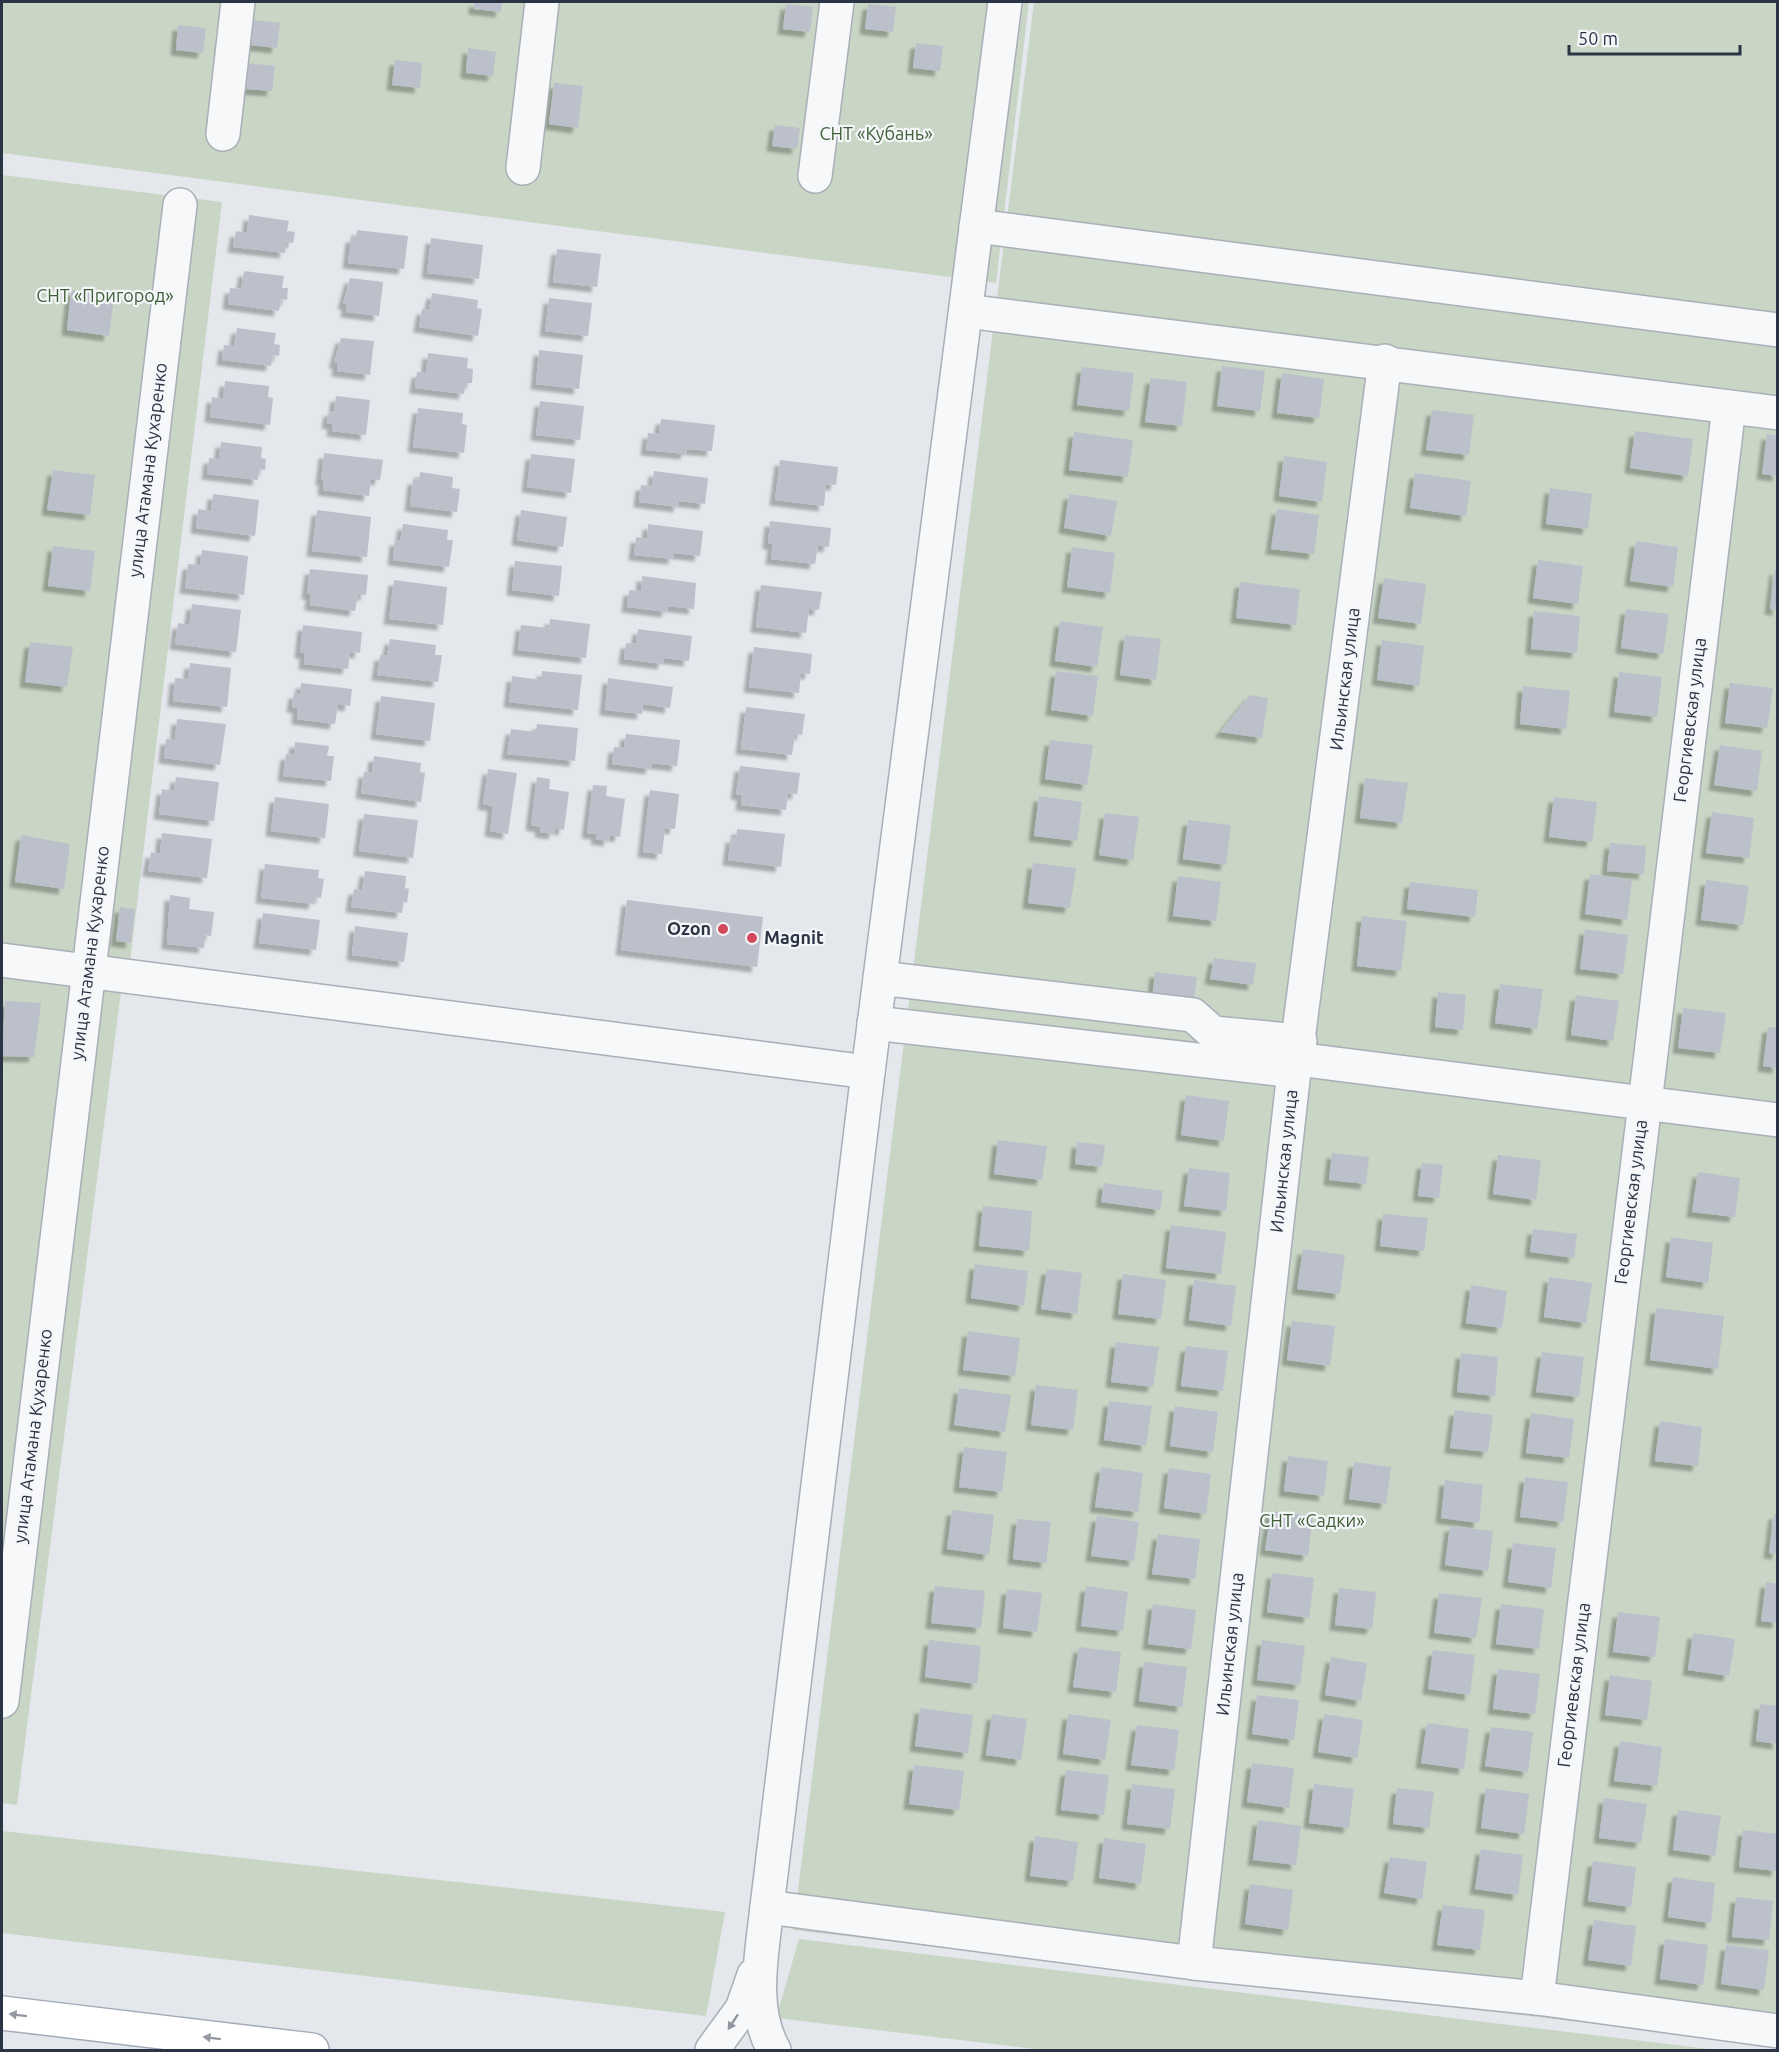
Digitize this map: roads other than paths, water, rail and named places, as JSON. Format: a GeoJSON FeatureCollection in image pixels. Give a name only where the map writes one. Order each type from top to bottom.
{"type":"FeatureCollection","features":[{"type":"Feature","properties":{"kind":"main road"},"geometry":{"type":"LineString","coordinates":[[2,2013],[312,2050]]}},
{"type":"Feature","properties":{"kind":"street"},"geometry":{"type":"LineString","coordinates":[[223,134],[238,2]]}},
{"type":"Feature","properties":{"kind":"street"},"geometry":{"type":"LineString","coordinates":[[523,168],[542,2]]}},
{"type":"Feature","properties":{"kind":"street"},"geometry":{"type":"LineString","coordinates":[[815,176],[837,2]]}},
{"type":"Feature","properties":{"kind":"street"},"geometry":{"type":"LineString","coordinates":[[774,2050],[766,2037],[760,2013],[762,1951],[874,1023],[1005,2]]}},
{"type":"Feature","properties":{"kind":"street","name":"улица Атамана Кухаренко"},"geometry":{"type":"LineString","coordinates":[[2,1701],[180,205]]}},
{"type":"Feature","properties":{"kind":"street"},"geometry":{"type":"LineString","coordinates":[[976,226],[1778,330]]}},
{"type":"Feature","properties":{"kind":"street"},"geometry":{"type":"LineString","coordinates":[[966,310],[1778,413]]}},
{"type":"Feature","properties":{"kind":"street","name":"Ильинская улица"},"geometry":{"type":"LineString","coordinates":[[1194,1963],[1297,1057],[1385,362]]}},
{"type":"Feature","properties":{"kind":"street","name":"Георгиевская улица"},"geometry":{"type":"LineString","coordinates":[[1537,1998],[1643,1103],[1729,407]]}},
{"type":"Feature","properties":{"kind":"street"},"geometry":{"type":"LineString","coordinates":[[2,960],[868,1072]]}},
{"type":"Feature","properties":{"kind":"street"},"geometry":{"type":"LineString","coordinates":[[880,978],[1193,1016],[1213,1033],[1297,1057]]}},
{"type":"Feature","properties":{"kind":"street"},"geometry":{"type":"LineString","coordinates":[[874,1023],[1297,1057],[1778,1120]]}},
{"type":"Feature","properties":{"kind":"street"},"geometry":{"type":"LineString","coordinates":[[767,1907],[1194,1963],[1537,1998],[1778,2031]]}},
{"type":"Feature","properties":{"kind":"street"},"geometry":{"type":"LineString","coordinates":[[712,2050],[742,2009],[762,1951]]}},
{"type":"Feature","properties":{"kind":"place","name":"Ozon"},"geometry":{"type":"Point","coordinates":[723,929]}},
{"type":"Feature","properties":{"kind":"place","name":"Magnit"},"geometry":{"type":"Point","coordinates":[752,938]}},
{"type":"Feature","properties":{"kind":"park label","name":"СНТ «Кубань»"},"geometry":{"type":"Point","coordinates":[876,134]}},
{"type":"Feature","properties":{"kind":"park label","name":"СНТ «Пригород»"},"geometry":{"type":"Point","coordinates":[105,296]}},
{"type":"Feature","properties":{"kind":"park label","name":"СНТ «Садки»"},"geometry":{"type":"Point","coordinates":[1312,1521]}}]}
